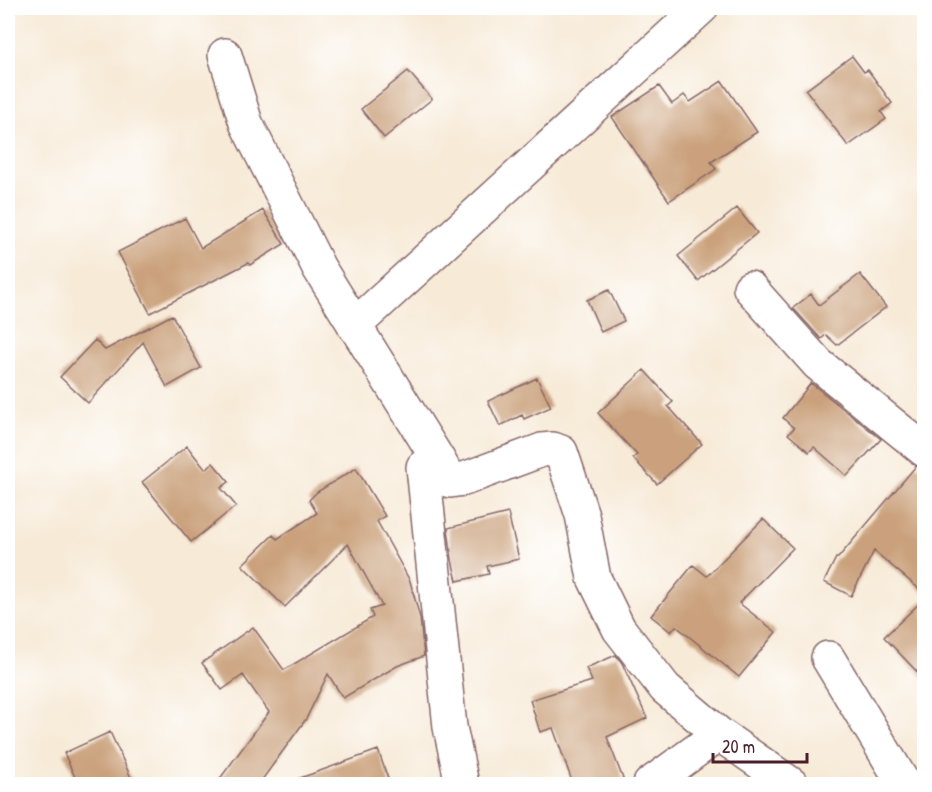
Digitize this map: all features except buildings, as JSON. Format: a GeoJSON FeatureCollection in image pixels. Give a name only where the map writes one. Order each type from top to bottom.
{"type":"FeatureCollection","features":[{"type":"Feature","properties":{"kind":"street"},"geometry":{"type":"LineString","coordinates":[[354,326],[701,8]]}},
{"type":"Feature","properties":{"kind":"street"},"geometry":{"type":"LineString","coordinates":[[225,55],[246,123],[319,268],[450,481],[464,479],[542,450],[553,449],[561,452],[582,515],[594,578],[619,629],[665,688],[719,734],[791,784]]}},
{"type":"Feature","properties":{"kind":"street"},"geometry":{"type":"LineString","coordinates":[[750,288],[818,364],[924,450]]}},
{"type":"Feature","properties":{"kind":"street"},"geometry":{"type":"LineString","coordinates":[[439,461],[423,467],[450,727],[462,784]]}},
{"type":"Feature","properties":{"kind":"street"},"geometry":{"type":"LineString","coordinates":[[828,658],[904,784]]}},
{"type":"Feature","properties":{"kind":"street"},"geometry":{"type":"LineString","coordinates":[[650,784],[719,734]]}}]}
